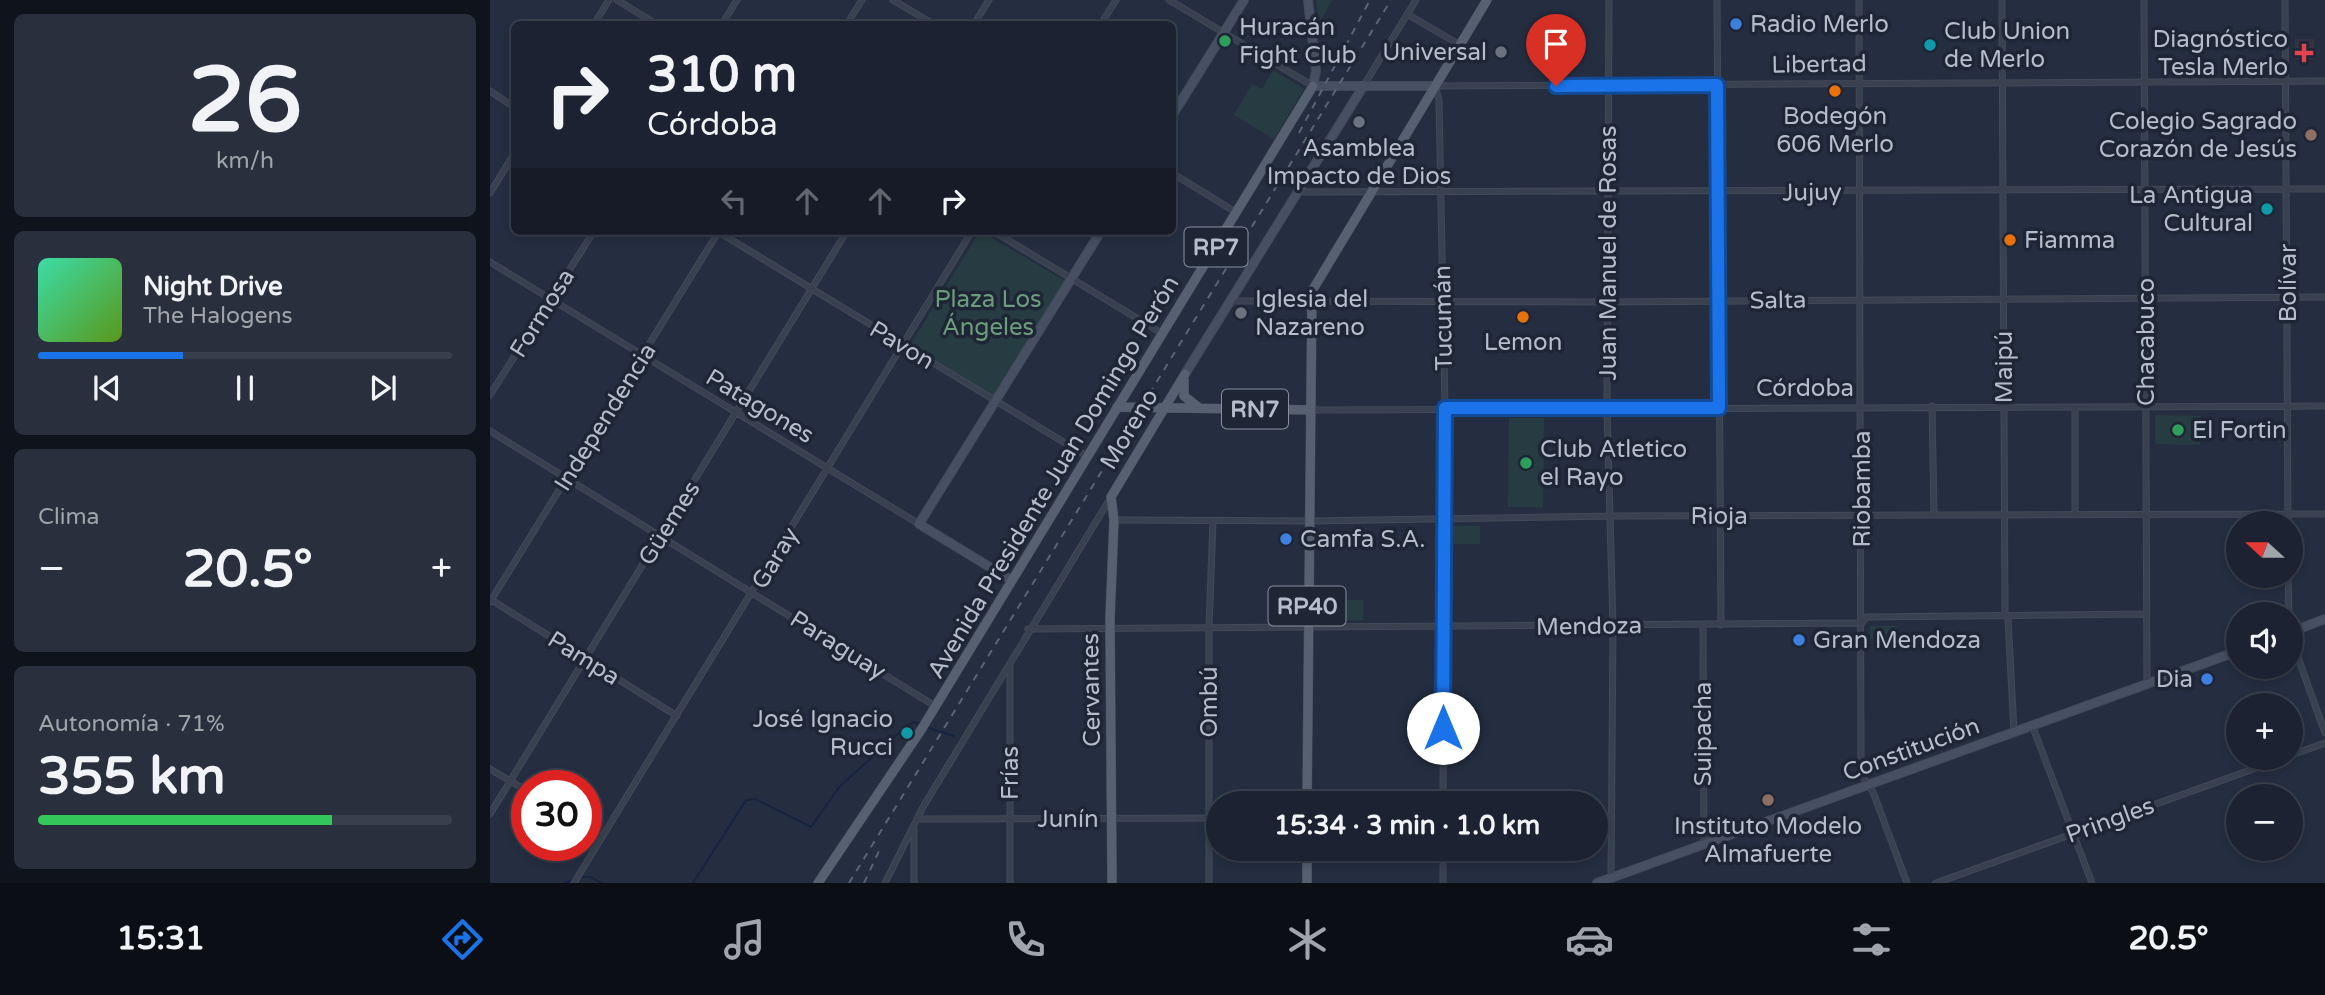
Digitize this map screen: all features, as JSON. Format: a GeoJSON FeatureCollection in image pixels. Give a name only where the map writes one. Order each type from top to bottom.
{"type":"FeatureCollection","features":[{"type":"Feature","properties":{"kind":"main road"},"geometry":{"type":"LineString","coordinates":[[1311,410],[1310,302],[1315,284],[1487,0]]}},
{"type":"Feature","properties":{"kind":"main road","name":"Avenida Presidente Juan Domingo Perón"},"geometry":{"type":"LineString","coordinates":[[818,883],[927,720],[1313,86]]}},
{"type":"Feature","properties":{"kind":"main road"},"geometry":{"type":"LineString","coordinates":[[1185,374],[1184,396],[1191,404],[1200,408]]}},
{"type":"Feature","properties":{"kind":"main road","name":"Moreno"},"geometry":{"type":"LineString","coordinates":[[1111,497],[1185,374]]}},
{"type":"Feature","properties":{"kind":"main road","name":"Córdoba"},"geometry":{"type":"LineString","coordinates":[[1117,407],[1311,410]]}},
{"type":"Feature","properties":{"kind":"main road","name":"RP40"},"geometry":{"type":"LineString","coordinates":[[1307,791],[1311,410]]}},
{"type":"Feature","properties":{"kind":"main road","name":"Cervantes"},"geometry":{"type":"LineString","coordinates":[[1111,497],[1114,520],[1110,628],[1112,883]]}},
{"type":"Feature","properties":{"kind":"main road"},"geometry":{"type":"LineString","coordinates":[[1307,861],[1307,883]]}},
{"type":"Feature","properties":{"kind":"street"},"geometry":{"type":"LineString","coordinates":[[596,21],[609,0]]}},
{"type":"Feature","properties":{"kind":"street"},"geometry":{"type":"LineString","coordinates":[[617,0],[651,21]]}},
{"type":"Feature","properties":{"kind":"street"},"geometry":{"type":"LineString","coordinates":[[724,21],[737,0]]}},
{"type":"Feature","properties":{"kind":"street"},"geometry":{"type":"LineString","coordinates":[[850,21],[862,0]]}},
{"type":"Feature","properties":{"kind":"street"},"geometry":{"type":"LineString","coordinates":[[893,0],[928,21]]}},
{"type":"Feature","properties":{"kind":"street"},"geometry":{"type":"LineString","coordinates":[[976,21],[989,0]]}},
{"type":"Feature","properties":{"kind":"street"},"geometry":{"type":"LineString","coordinates":[[1103,21],[1116,0]]}},
{"type":"Feature","properties":{"kind":"street"},"geometry":{"type":"LineString","coordinates":[[1169,0],[1313,86],[1316,71],[1308,0]]}},
{"type":"Feature","properties":{"kind":"street"},"geometry":{"type":"LineString","coordinates":[[1176,110],[1244,0]]}},
{"type":"Feature","properties":{"kind":"street","name":"Moreno"},"geometry":{"type":"LineString","coordinates":[[1185,374],[1416,0]]}},
{"type":"Feature","properties":{"kind":"street","name":"Juan Manuel de Rosas"},"geometry":{"type":"LineString","coordinates":[[1609,0],[1607,409],[1613,626],[1611,880]]}},
{"type":"Feature","properties":{"kind":"street"},"geometry":{"type":"LineString","coordinates":[[1717,0],[1721,625]]}},
{"type":"Feature","properties":{"kind":"street","name":"Riobamba"},"geometry":{"type":"LineString","coordinates":[[1859,0],[1861,775],[1872,792],[1907,883]]}},
{"type":"Feature","properties":{"kind":"street","name":"Maipú"},"geometry":{"type":"LineString","coordinates":[[2002,0],[2005,615],[2008,619],[2014,732]]}},
{"type":"Feature","properties":{"kind":"street","name":"Chacabuco"},"geometry":{"type":"LineString","coordinates":[[2144,0],[2147,684]]}},
{"type":"Feature","properties":{"kind":"street","name":"Bolívar"},"geometry":{"type":"LineString","coordinates":[[2285,0],[2288,511]]}},
{"type":"Feature","properties":{"kind":"street"},"geometry":{"type":"LineString","coordinates":[[1407,15],[1460,45]]}},
{"type":"Feature","properties":{"kind":"street","name":"Libertad"},"geometry":{"type":"LineString","coordinates":[[1313,86],[2325,81]]}},
{"type":"Feature","properties":{"kind":"street","name":"Tucumán"},"geometry":{"type":"LineString","coordinates":[[1435,86],[1439,100],[1445,408],[1443,791]]}},
{"type":"Feature","properties":{"kind":"street"},"geometry":{"type":"LineString","coordinates":[[490,91],[511,105]]}},
{"type":"Feature","properties":{"kind":"street"},"geometry":{"type":"LineString","coordinates":[[490,193],[511,159]]}},
{"type":"Feature","properties":{"kind":"street"},"geometry":{"type":"LineString","coordinates":[[1176,175],[1237,213]]}},
{"type":"Feature","properties":{"kind":"street","name":"Jujuy"},"geometry":{"type":"LineString","coordinates":[[1299,192],[1609,194],[2146,188],[2325,189]]}},
{"type":"Feature","properties":{"kind":"street","name":"Formosa"},"geometry":{"type":"LineString","coordinates":[[490,395],[592,235]]}},
{"type":"Feature","properties":{"kind":"street","name":"Independencia"},"geometry":{"type":"LineString","coordinates":[[490,600],[643,357],[716,235]]}},
{"type":"Feature","properties":{"kind":"street","name":"Pavon"},"geometry":{"type":"LineString","coordinates":[[724,235],[810,290],[1088,457]]}},
{"type":"Feature","properties":{"kind":"street","name":"Güemes"},"geometry":{"type":"LineString","coordinates":[[490,814],[844,235]]}},
{"type":"Feature","properties":{"kind":"street","name":"Garay"},"geometry":{"type":"LineString","coordinates":[[602,836],[754,593],[970,235]]}},
{"type":"Feature","properties":{"kind":"street"},"geometry":{"type":"LineString","coordinates":[[1000,235],[1163,334]]}},
{"type":"Feature","properties":{"kind":"street"},"geometry":{"type":"LineString","coordinates":[[919,524],[1098,235]]}},
{"type":"Feature","properties":{"kind":"street","name":"Patagones"},"geometry":{"type":"LineString","coordinates":[[490,262],[1011,580]]}},
{"type":"Feature","properties":{"kind":"street","name":"Salta"},"geometry":{"type":"LineString","coordinates":[[1230,301],[1607,302],[2325,297]]}},
{"type":"Feature","properties":{"kind":"street","name":"Córdoba"},"geometry":{"type":"LineString","coordinates":[[1311,410],[2325,405]]}},
{"type":"Feature","properties":{"kind":"street"},"geometry":{"type":"LineString","coordinates":[[1932,407],[1934,515]]}},
{"type":"Feature","properties":{"kind":"street"},"geometry":{"type":"LineString","coordinates":[[2075,407],[2075,515]]}},
{"type":"Feature","properties":{"kind":"street","name":"Paraguay"},"geometry":{"type":"LineString","coordinates":[[490,431],[935,706]]}},
{"type":"Feature","properties":{"kind":"street","name":"Moreno"},"geometry":{"type":"LineString","coordinates":[[885,883],[917,819],[1010,664],[1028,629],[1111,497]]}},
{"type":"Feature","properties":{"kind":"street","name":"Rioja"},"geometry":{"type":"LineString","coordinates":[[1114,520],[2226,514]]}},
{"type":"Feature","properties":{"kind":"street","name":"Rioja"},"geometry":{"type":"LineString","coordinates":[[2303,514],[2325,514]]}},
{"type":"Feature","properties":{"kind":"street","name":"Ombú"},"geometry":{"type":"LineString","coordinates":[[1209,791],[1209,627],[1213,521]]}},
{"type":"Feature","properties":{"kind":"street","name":"Pampa"},"geometry":{"type":"LineString","coordinates":[[490,600],[677,716]]}},
{"type":"Feature","properties":{"kind":"street","name":"Mendoza"},"geometry":{"type":"LineString","coordinates":[[1028,629],[1721,625],[1862,623],[1866,617],[2147,614]]}},
{"type":"Feature","properties":{"kind":"street"},"geometry":{"type":"LineString","coordinates":[[2303,628],[2325,620]]}},
{"type":"Feature","properties":{"kind":"street","name":"Suipacha"},"geometry":{"type":"LineString","coordinates":[[1703,625],[1704,843]]}},
{"type":"Feature","properties":{"kind":"street","name":"Constitución"},"geometry":{"type":"LineString","coordinates":[[1597,883],[2226,655]]}},
{"type":"Feature","properties":{"kind":"street","name":"Frías"},"geometry":{"type":"LineString","coordinates":[[1010,664],[1010,883]]}},
{"type":"Feature","properties":{"kind":"street"},"geometry":{"type":"LineString","coordinates":[[2303,672],[2325,733]]}},
{"type":"Feature","properties":{"kind":"street"},"geometry":{"type":"LineString","coordinates":[[2032,725],[2075,832],[2092,883]]}},
{"type":"Feature","properties":{"kind":"street"},"geometry":{"type":"LineString","coordinates":[[2303,751],[2325,743]]}},
{"type":"Feature","properties":{"kind":"street"},"geometry":{"type":"LineString","coordinates":[[490,769],[510,781]]}},
{"type":"Feature","properties":{"kind":"street","name":"Pringles"},"geometry":{"type":"LineString","coordinates":[[1936,883],[2250,770]]}},
{"type":"Feature","properties":{"kind":"street","name":"Junín"},"geometry":{"type":"LineString","coordinates":[[917,819],[1206,819]]}},
{"type":"Feature","properties":{"kind":"street"},"geometry":{"type":"LineString","coordinates":[[914,829],[914,883]]}},
{"type":"Feature","properties":{"kind":"street","name":"Garay"},"geometry":{"type":"LineString","coordinates":[[574,883],[587,861]]}},
{"type":"Feature","properties":{"kind":"street","name":"Ombú"},"geometry":{"type":"LineString","coordinates":[[1209,861],[1209,883]]}},
{"type":"Feature","properties":{"kind":"street"},"geometry":{"type":"LineString","coordinates":[[1443,861],[1443,883]]}},
{"type":"Feature","properties":{"kind":"shaded area","name":"Diagnóstico Tesla Merlo"},"geometry":{"type":"Polygon","coordinates":[[[2295,39],[2314,39],[2314,59],[2295,59],[2295,39]]]}},
{"type":"Feature","properties":{"kind":"green space"},"geometry":{"type":"Polygon","coordinates":[[[1316,0],[1332,0],[1319,24],[1316,0]]]}},
{"type":"Feature","properties":{"kind":"green space"},"geometry":{"type":"Polygon","coordinates":[[[1273,70],[1304,89],[1274,139],[1234,115],[1252,84],[1262,89],[1273,70]]]}},
{"type":"Feature","properties":{"kind":"green space","name":"Plaza Los Ángeles"},"geometry":{"type":"Polygon","coordinates":[[[978,235],[987,235],[1065,281],[994,396],[911,344],[978,235]]]}},
{"type":"Feature","properties":{"kind":"green space","name":"El Fortin"},"geometry":{"type":"Polygon","coordinates":[[[2155,415],[2201,416],[2200,445],[2155,444],[2155,415]]]}},
{"type":"Feature","properties":{"kind":"green space","name":"Club Atletico el Rayo"},"geometry":{"type":"Polygon","coordinates":[[[1509,418],[1544,418],[1543,507],[1508,507],[1509,418]]]}},
{"type":"Feature","properties":{"kind":"green space"},"geometry":{"type":"Polygon","coordinates":[[[1453,526],[1480,526],[1480,544],[1453,544],[1453,526]]]}},
{"type":"Feature","properties":{"kind":"green space"},"geometry":{"type":"Polygon","coordinates":[[[1318,599],[1363,600],[1363,620],[1318,620],[1318,599]]]}},
{"type":"Feature","properties":{"kind":"green space"},"geometry":{"type":"Polygon","coordinates":[[[1870,626],[1897,626],[1898,639],[1870,639],[1870,626]]]}},
{"type":"Feature","properties":{"kind":"waterway"},"geometry":{"type":"LineString","coordinates":[[693,883],[746,800],[755,799],[811,827],[839,787],[908,725],[914,722],[921,724]]}},
{"type":"Feature","properties":{"kind":"waterway"},"geometry":{"type":"LineString","coordinates":[[926,727],[954,736]]}},
{"type":"Feature","properties":{"kind":"waterway"},"geometry":{"type":"LineString","coordinates":[[580,877],[591,877],[601,883]]}},
{"type":"Feature","properties":{"kind":"waterway"},"geometry":{"type":"LineString","coordinates":[[565,883],[575,879]]}},
{"type":"Feature","properties":{"kind":"railway"},"geometry":{"type":"LineString","coordinates":[[1299,133],[1370,0]]}},
{"type":"Feature","properties":{"kind":"railway"},"geometry":{"type":"LineString","coordinates":[[849,883],[1391,0]]}},
{"type":"Feature","properties":{"kind":"railway"},"geometry":{"type":"LineString","coordinates":[[864,883],[879,851]]}},
{"type":"Feature","properties":{"kind":"place","name":"Radio Merlo"},"geometry":{"type":"Point","coordinates":[1736,24]}},
{"type":"Feature","properties":{"kind":"place","name":"Huracán Fight Club"},"geometry":{"type":"Point","coordinates":[1225,41]}},
{"type":"Feature","properties":{"kind":"place","name":"Club Union de Merlo"},"geometry":{"type":"Point","coordinates":[1930,45]}},
{"type":"Feature","properties":{"kind":"place","name":"Universal"},"geometry":{"type":"Point","coordinates":[1501,52]}},
{"type":"Feature","properties":{"kind":"place","name":"Diagnóstico Tesla Merlo"},"geometry":{"type":"Point","coordinates":[2304,53]}},
{"type":"Feature","properties":{"kind":"place","name":"Bodegón 606 Merlo"},"geometry":{"type":"Point","coordinates":[1835,91]}},
{"type":"Feature","properties":{"kind":"place","name":"Asamblea Impacto de Dios"},"geometry":{"type":"Point","coordinates":[1359,122]}},
{"type":"Feature","properties":{"kind":"place","name":"Colegio Sagrado Corazón de Jesús"},"geometry":{"type":"Point","coordinates":[2311,135]}},
{"type":"Feature","properties":{"kind":"place","name":"La Antigua Cultural"},"geometry":{"type":"Point","coordinates":[2267,209]}},
{"type":"Feature","properties":{"kind":"place","name":"Fiamma"},"geometry":{"type":"Point","coordinates":[2010,240]}},
{"type":"Feature","properties":{"kind":"place","name":"Iglesia del Nazareno"},"geometry":{"type":"Point","coordinates":[1241,313]}},
{"type":"Feature","properties":{"kind":"place","name":"Lemon"},"geometry":{"type":"Point","coordinates":[1523,317]}},
{"type":"Feature","properties":{"kind":"place","name":"El Fortin"},"geometry":{"type":"Point","coordinates":[2178,430]}},
{"type":"Feature","properties":{"kind":"place","name":"Club Atletico el Rayo"},"geometry":{"type":"Point","coordinates":[1526,463]}},
{"type":"Feature","properties":{"kind":"place","name":"Camfa S.A."},"geometry":{"type":"Point","coordinates":[1286,539]}},
{"type":"Feature","properties":{"kind":"place","name":"Gran Mendoza"},"geometry":{"type":"Point","coordinates":[1799,640]}},
{"type":"Feature","properties":{"kind":"place","name":"Dia"},"geometry":{"type":"Point","coordinates":[2207,679]}},
{"type":"Feature","properties":{"kind":"place","name":"José Ignacio Rucci"},"geometry":{"type":"Point","coordinates":[907,733]}},
{"type":"Feature","properties":{"kind":"place","name":"Instituto Modelo Almafuerte"},"geometry":{"type":"Point","coordinates":[1768,800]}},
{"type":"Feature","properties":{"kind":"route"},"geometry":{"type":"LineString","coordinates":[[1443,728],[1445,408],[1719,408],[1717,85],[1556,86]]}}]}
